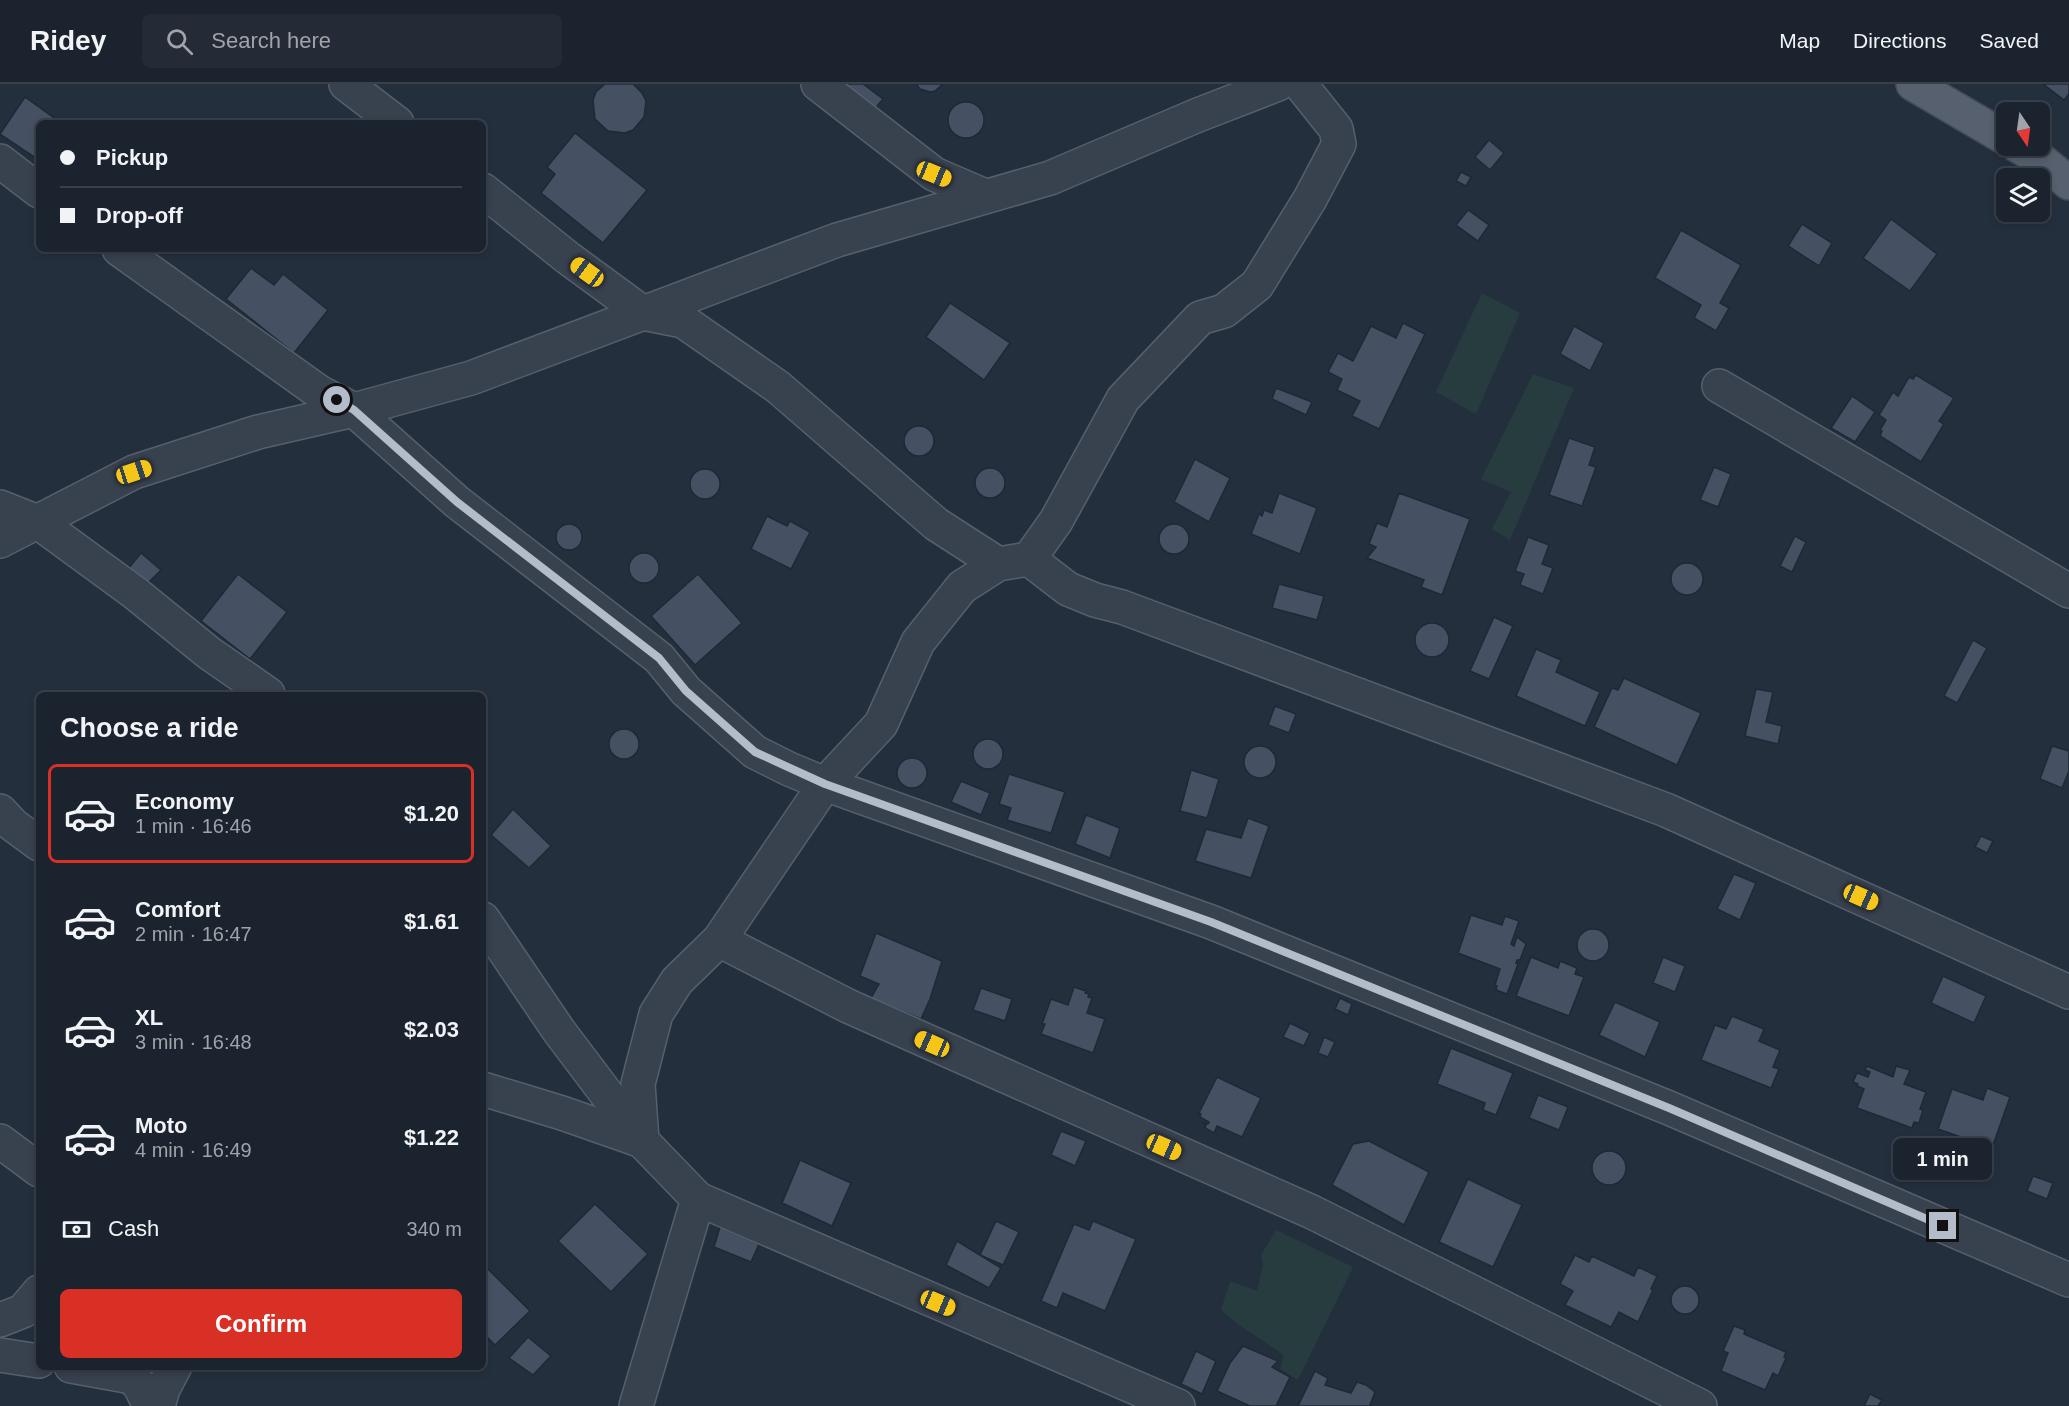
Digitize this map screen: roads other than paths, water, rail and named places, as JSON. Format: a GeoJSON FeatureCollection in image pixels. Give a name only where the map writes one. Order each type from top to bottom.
{"type":"FeatureCollection","features":[{"type":"Feature","properties":{"kind":"main road"},"geometry":{"type":"LineString","coordinates":[[1913,84],[1996,133]]}},
{"type":"Feature","properties":{"kind":"main road"},"geometry":{"type":"LineString","coordinates":[[2035,156],[2069,183]]}},
{"type":"Feature","properties":{"kind":"street"},"geometry":{"type":"LineString","coordinates":[[346,84],[393,120]]}},
{"type":"Feature","properties":{"kind":"street"},"geometry":{"type":"LineString","coordinates":[[818,84],[934,174],[985,196]]}},
{"type":"Feature","properties":{"kind":"street"},"geometry":{"type":"LineString","coordinates":[[0,541],[134,472],[258,432],[354,410],[471,378],[837,240],[1050,177],[1278,84]]}},
{"type":"Feature","properties":{"kind":"street"},"geometry":{"type":"LineString","coordinates":[[642,1141],[638,1084],[657,1014],[677,981],[719,940],[825,784],[881,724],[918,642],[963,587],[1013,562],[1056,521],[1123,399],[1200,318],[1224,311],[1257,285],[1310,199],[1339,144],[1336,129],[1300,84]]}},
{"type":"Feature","properties":{"kind":"street"},"geometry":{"type":"LineString","coordinates":[[0,161],[36,189]]}},
{"type":"Feature","properties":{"kind":"street"},"geometry":{"type":"LineString","coordinates":[[486,192],[568,258],[643,313],[684,321],[778,387],[936,524],[1095,600],[1122,607],[1666,810],[2069,992]]}},
{"type":"Feature","properties":{"kind":"street"},"geometry":{"type":"LineString","coordinates":[[123,252],[319,392],[354,410],[457,502],[659,658],[686,691],[755,752],[825,784],[1222,927],[1669,1108],[2069,1280]]}},
{"type":"Feature","properties":{"kind":"street"},"geometry":{"type":"LineString","coordinates":[[1719,386],[2069,591]]}},
{"type":"Feature","properties":{"kind":"street"},"geometry":{"type":"LineString","coordinates":[[0,507],[38,522],[135,593],[208,653],[265,692]]}},
{"type":"Feature","properties":{"kind":"street"},"geometry":{"type":"LineString","coordinates":[[0,811],[13,825],[36,842]]}},
{"type":"Feature","properties":{"kind":"street"},"geometry":{"type":"LineString","coordinates":[[486,923],[559,1031],[642,1141],[698,1199],[1178,1406]]}},
{"type":"Feature","properties":{"kind":"street"},"geometry":{"type":"LineString","coordinates":[[719,940],[848,1006],[1312,1212],[1700,1406]]}},
{"type":"Feature","properties":{"kind":"street"},"geometry":{"type":"LineString","coordinates":[[486,1090],[642,1141]]}},
{"type":"Feature","properties":{"kind":"street"},"geometry":{"type":"LineString","coordinates":[[0,1141],[36,1168]]}},
{"type":"Feature","properties":{"kind":"street"},"geometry":{"type":"LineString","coordinates":[[636,1406],[698,1199]]}},
{"type":"Feature","properties":{"kind":"street"},"geometry":{"type":"LineString","coordinates":[[0,1320],[23,1311],[36,1296]]}},
{"type":"Feature","properties":{"kind":"street"},"geometry":{"type":"LineString","coordinates":[[0,1355],[36,1361]]}},
{"type":"Feature","properties":{"kind":"street"},"geometry":{"type":"LineString","coordinates":[[93,1370],[132,1377],[140,1386],[150,1406]]}},
{"type":"Feature","properties":{"kind":"street"},"geometry":{"type":"LineString","coordinates":[[158,1406],[163,1389],[173,1370]]}}]}
